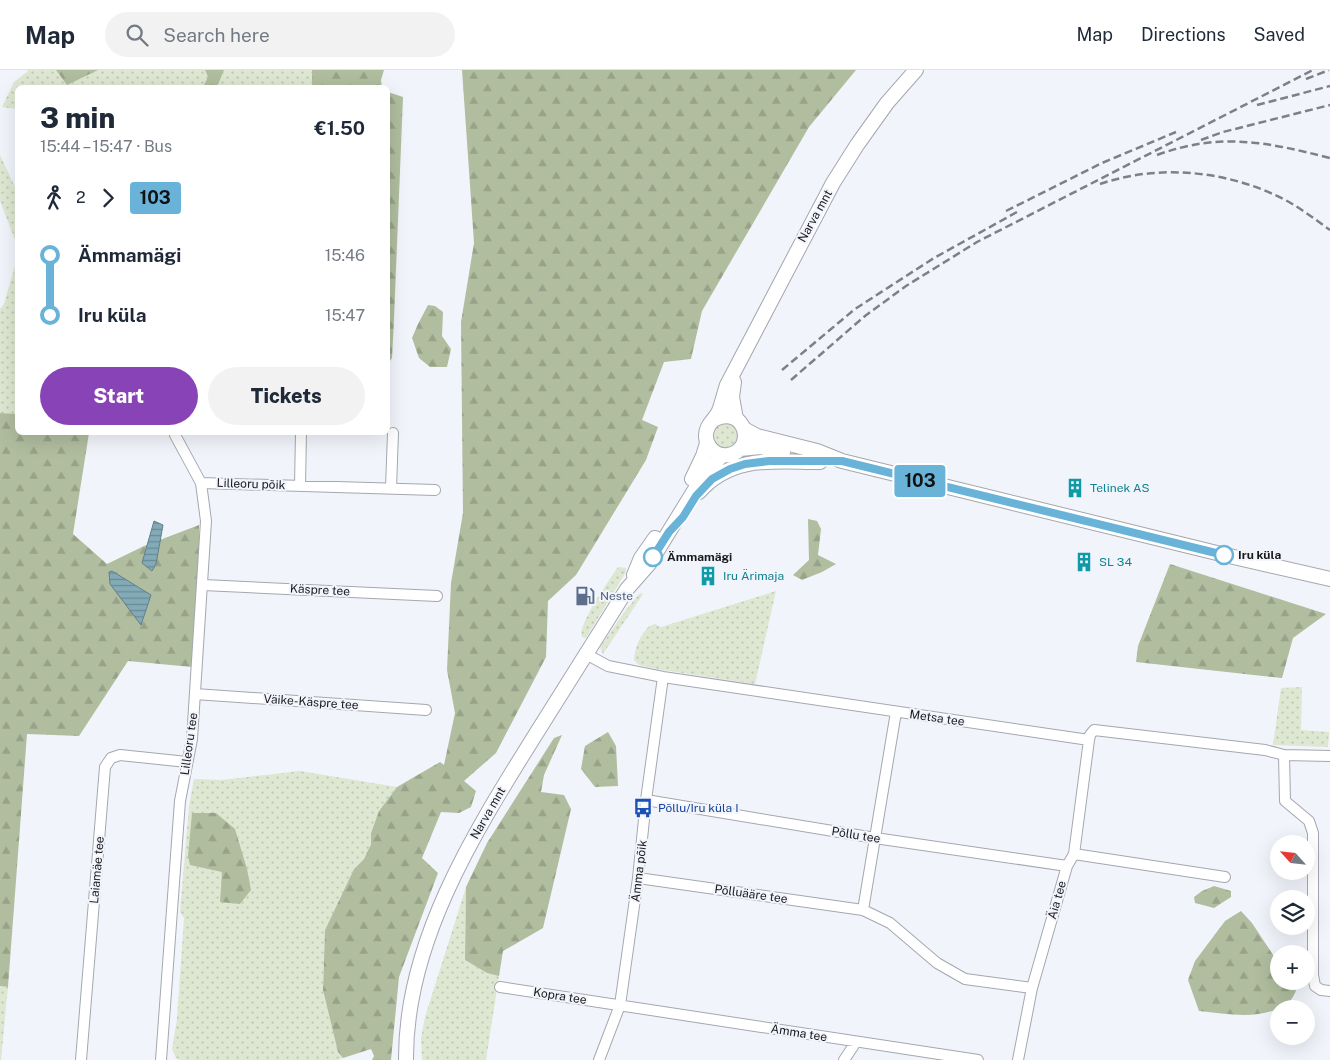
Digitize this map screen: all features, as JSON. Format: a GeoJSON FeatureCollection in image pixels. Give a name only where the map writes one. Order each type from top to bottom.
{"type":"FeatureCollection","features":[{"type":"Feature","properties":{"kind":"main road","name":"Narva mnt"},"geometry":{"type":"LineString","coordinates":[[406,1060],[408,1027],[419,968],[429,937],[455,874],[492,804],[627,589],[641,558],[672,512],[700,464],[707,443],[706,433],[715,419],[727,386],[833,183],[887,103],[916,70]]}},
{"type":"Feature","properties":{"kind":"main road","name":"Narva mnt"},"geometry":{"type":"LineString","coordinates":[[627,589],[649,564],[707,470],[723,455],[731,454],[740,449],[745,439],[732,397],[735,373]]}},
{"type":"Feature","properties":{"kind":"main road"},"geometry":{"type":"LineString","coordinates":[[715,419],[726,416],[757,436],[817,451],[842,461],[1330,579]]}},
{"type":"Feature","properties":{"kind":"main road"},"geometry":{"type":"LineString","coordinates":[[707,443],[714,452],[723,455]]}},
{"type":"Feature","properties":{"kind":"main road"},"geometry":{"type":"LineString","coordinates":[[740,449],[760,447],[820,462]]}},
{"type":"Feature","properties":{"kind":"main road"},"geometry":{"type":"LineString","coordinates":[[669,532],[683,517],[706,484],[719,474],[730,469],[756,462],[842,461]]}},
{"type":"Feature","properties":{"kind":"street"},"geometry":{"type":"LineString","coordinates":[[391,488],[393,433]]}},
{"type":"Feature","properties":{"kind":"street","name":"Lilleoru tee"},"geometry":{"type":"LineString","coordinates":[[161,1060],[180,801],[192,738],[206,521],[201,483],[175,435]]}},
{"type":"Feature","properties":{"kind":"street","name":"Lilleoru põik"},"geometry":{"type":"LineString","coordinates":[[300,486],[301,435]]}},
{"type":"Feature","properties":{"kind":"street","name":"Lilleoru põik"},"geometry":{"type":"LineString","coordinates":[[201,483],[435,490]]}},
{"type":"Feature","properties":{"kind":"street","name":"Käspre tee"},"geometry":{"type":"LineString","coordinates":[[203,585],[437,596]]}},
{"type":"Feature","properties":{"kind":"street","name":"Metsa tee"},"geometry":{"type":"LineString","coordinates":[[586,654],[608,666],[663,677],[1089,740]]}},
{"type":"Feature","properties":{"kind":"street","name":"Ämma põik"},"geometry":{"type":"LineString","coordinates":[[599,1060],[620,1006],[663,677]]}},
{"type":"Feature","properties":{"kind":"street","name":"Väike-Käspre tee"},"geometry":{"type":"LineString","coordinates":[[195,694],[426,710]]}},
{"type":"Feature","properties":{"kind":"street"},"geometry":{"type":"LineString","coordinates":[[863,910],[896,712]]}},
{"type":"Feature","properties":{"kind":"street"},"geometry":{"type":"LineString","coordinates":[[1089,740],[1090,734],[1094,730],[1265,750],[1284,755],[1330,756]]}},
{"type":"Feature","properties":{"kind":"street","name":"Äia tee"},"geometry":{"type":"LineString","coordinates":[[1018,1060],[1032,988],[1067,866],[1074,854],[1089,740]]}},
{"type":"Feature","properties":{"kind":"street","name":"Laiamäe tee"},"geometry":{"type":"LineString","coordinates":[[81,1060],[105,767],[111,758],[120,755],[187,762]]}},
{"type":"Feature","properties":{"kind":"street"},"geometry":{"type":"LineString","coordinates":[[1284,755],[1285,802],[1309,821],[1313,834],[1312,975],[1315,986],[1321,990],[1330,991]]}},
{"type":"Feature","properties":{"kind":"street","name":"Põllu tee"},"geometry":{"type":"LineString","coordinates":[[646,800],[875,838],[1067,866]]}},
{"type":"Feature","properties":{"kind":"street"},"geometry":{"type":"LineString","coordinates":[[1074,854],[1225,877]]}},
{"type":"Feature","properties":{"kind":"street","name":"Põlluääre tee"},"geometry":{"type":"LineString","coordinates":[[638,878],[863,910],[890,923],[936,963],[965,978],[1032,988]]}},
{"type":"Feature","properties":{"kind":"street","name":"Kopra tee"},"geometry":{"type":"LineString","coordinates":[[500,987],[620,1006]]}},
{"type":"Feature","properties":{"kind":"street","name":"Ämma tee"},"geometry":{"type":"LineString","coordinates":[[620,1006],[978,1060]]}},
{"type":"Feature","properties":{"kind":"street"},"geometry":{"type":"LineString","coordinates":[[844,1060],[856,1042]]}},
{"type":"Feature","properties":{"kind":"green space"},"geometry":{"type":"Polygon","coordinates":[[[56,70],[98,70],[67,85],[56,70]]]}},
{"type":"Feature","properties":{"kind":"green space"},"geometry":{"type":"Polygon","coordinates":[[[205,70],[224,70],[218,85],[204,85],[208,77],[205,70]]]}},
{"type":"Feature","properties":{"kind":"green space"},"geometry":{"type":"Polygon","coordinates":[[[312,70],[312,85],[15,85],[15,109],[2,107],[14,82],[28,71],[312,70]]]}},
{"type":"Feature","properties":{"kind":"green space"},"geometry":{"type":"Polygon","coordinates":[[[312,70],[384,70],[382,85],[312,85],[312,70]]]}},
{"type":"Feature","properties":{"kind":"green space"},"geometry":{"type":"Polygon","coordinates":[[[462,70],[856,70],[809,127],[702,311],[691,359],[664,362],[642,420],[658,427],[646,460],[576,575],[548,601],[546,657],[496,753],[464,781],[476,791],[471,807],[459,813],[441,812],[422,858],[438,873],[399,977],[391,1060],[372,1060],[374,1056],[371,1049],[343,1058],[338,1052],[323,990],[325,930],[354,869],[364,859],[371,844],[371,833],[379,811],[397,787],[440,762],[444,765],[455,713],[447,670],[451,583],[463,513],[461,322],[474,243],[462,70]]]}},
{"type":"Feature","properties":{"kind":"green space"},"geometry":{"type":"Polygon","coordinates":[[[390,93],[403,97],[392,358],[390,361],[390,93]]]}},
{"type":"Feature","properties":{"kind":"green space"},"geometry":{"type":"Polygon","coordinates":[[[0,155],[15,187],[15,240],[0,201],[0,155]]]}},
{"type":"Feature","properties":{"kind":"green space"},"geometry":{"type":"Polygon","coordinates":[[[15,266],[15,414],[0,413],[0,309],[4,304],[15,266]]]}},
{"type":"Feature","properties":{"kind":"green space"},"geometry":{"type":"Polygon","coordinates":[[[428,305],[435,306],[443,312],[442,336],[451,349],[447,367],[430,367],[419,358],[412,338],[428,305]]]}},
{"type":"Feature","properties":{"kind":"green space"},"geometry":{"type":"Polygon","coordinates":[[[0,413],[15,414],[15,435],[89,435],[73,534],[107,564],[144,546],[199,525],[200,587],[192,667],[128,661],[79,736],[27,734],[8,987],[0,986],[0,413]]]}},
{"type":"Feature","properties":{"kind":"green space"},"geometry":{"type":"Polygon","coordinates":[[[726,423],[735,427],[739,436],[735,445],[726,449],[717,445],[713,436],[717,427],[726,423]]]}},
{"type":"Feature","properties":{"kind":"green space"},"geometry":{"type":"Polygon","coordinates":[[[808,519],[817,521],[821,529],[818,555],[836,564],[802,580],[793,575],[809,560],[808,519]]]}},
{"type":"Feature","properties":{"kind":"green space"},"geometry":{"type":"Polygon","coordinates":[[[1170,564],[1326,614],[1293,638],[1282,678],[1136,662],[1138,646],[1170,564]]]}},
{"type":"Feature","properties":{"kind":"green space"},"geometry":{"type":"Polygon","coordinates":[[[617,568],[626,568],[626,572],[586,638],[582,637],[584,623],[589,613],[617,568]]]}},
{"type":"Feature","properties":{"kind":"green space"},"geometry":{"type":"Polygon","coordinates":[[[776,591],[755,684],[656,669],[639,665],[634,660],[638,642],[649,626],[655,624],[661,627],[776,591]]]}},
{"type":"Feature","properties":{"kind":"green space"},"geometry":{"type":"Polygon","coordinates":[[[640,593],[643,594],[603,654],[600,647],[640,593]]]}},
{"type":"Feature","properties":{"kind":"green space"},"geometry":{"type":"Polygon","coordinates":[[[1302,687],[1301,730],[1329,732],[1328,747],[1273,745],[1281,688],[1302,687]]]}},
{"type":"Feature","properties":{"kind":"green space"},"geometry":{"type":"Polygon","coordinates":[[[608,732],[616,746],[618,786],[595,787],[581,769],[585,746],[608,732]]]}},
{"type":"Feature","properties":{"kind":"green space"},"geometry":{"type":"Polygon","coordinates":[[[562,735],[544,775],[541,792],[564,795],[571,809],[543,928],[503,951],[499,976],[487,973],[465,960],[466,887],[487,843],[554,738],[562,735]]]}},
{"type":"Feature","properties":{"kind":"green space"},"geometry":{"type":"Polygon","coordinates":[[[300,771],[397,787],[379,811],[371,833],[371,844],[364,859],[354,869],[325,930],[323,990],[338,1052],[343,1058],[338,1060],[180,1060],[176,1058],[172,1049],[177,1019],[184,918],[180,912],[189,806],[194,779],[221,780],[300,771]]]}},
{"type":"Feature","properties":{"kind":"green space"},"geometry":{"type":"Polygon","coordinates":[[[192,813],[216,813],[235,829],[251,890],[240,904],[220,902],[222,872],[190,865],[188,856],[192,813]]]}},
{"type":"Feature","properties":{"kind":"green space"},"geometry":{"type":"Polygon","coordinates":[[[1214,886],[1231,891],[1231,897],[1214,908],[1195,903],[1194,897],[1214,886]]]}},
{"type":"Feature","properties":{"kind":"green space"},"geometry":{"type":"Polygon","coordinates":[[[466,887],[465,960],[487,973],[499,976],[486,1060],[422,1060],[421,1038],[425,1017],[466,887]]]}},
{"type":"Feature","properties":{"kind":"green space"},"geometry":{"type":"Polygon","coordinates":[[[1241,911],[1252,923],[1270,950],[1270,990],[1295,990],[1291,1000],[1270,1000],[1270,1012],[1266,1013],[1233,1015],[1199,1011],[1188,980],[1195,961],[1225,921],[1241,911]]]}},
{"type":"Feature","properties":{"kind":"green space"},"geometry":{"type":"Polygon","coordinates":[[[0,986],[8,987],[1,1060],[0,1060],[0,986]]]}},
{"type":"Feature","properties":{"kind":"water"},"geometry":{"type":"Polygon","coordinates":[[[154,521],[163,525],[156,564],[152,571],[142,563],[154,521]]]}},
{"type":"Feature","properties":{"kind":"water"},"geometry":{"type":"Polygon","coordinates":[[[112,571],[151,595],[141,625],[110,584],[109,572],[112,571]]]}},
{"type":"Feature","properties":{"kind":"railway"},"geometry":{"type":"LineString","coordinates":[[791,380],[865,316],[906,286],[977,242],[1313,70]]}},
{"type":"Feature","properties":{"kind":"railway"},"geometry":{"type":"LineString","coordinates":[[1306,79],[1329,70]]}},
{"type":"Feature","properties":{"kind":"railway"},"geometry":{"type":"LineString","coordinates":[[1257,105],[1330,86]]}},
{"type":"Feature","properties":{"kind":"railway"},"geometry":{"type":"LineString","coordinates":[[1201,140],[1223,132],[1330,105]]}},
{"type":"Feature","properties":{"kind":"railway"},"geometry":{"type":"LineString","coordinates":[[1006,211],[1102,163],[1176,132]]}},
{"type":"Feature","properties":{"kind":"railway"},"geometry":{"type":"LineString","coordinates":[[1157,155],[1202,144],[1244,142],[1264,144],[1330,158]]}},
{"type":"Feature","properties":{"kind":"railway"},"geometry":{"type":"LineString","coordinates":[[1100,184],[1123,177],[1172,172],[1220,177],[1267,191],[1289,202],[1330,230]]}},
{"type":"Feature","properties":{"kind":"railway"},"geometry":{"type":"LineString","coordinates":[[782,370],[855,309],[934,258],[1017,212]]}},
{"type":"Feature","properties":{"kind":"bus line","name":"103"},"geometry":{"type":"LineString","coordinates":[[653,557],[696,496],[712,479],[719,474],[745,464],[769,461],[842,461],[1224,555]]}},
{"type":"Feature","properties":{"kind":"place","name":"Telinek AS"},"geometry":{"type":"Point","coordinates":[1075,488]}},
{"type":"Feature","properties":{"kind":"place","name":"Iru küla"},"geometry":{"type":"Point","coordinates":[1224,555]}},
{"type":"Feature","properties":{"kind":"place","name":"Ämmamägi"},"geometry":{"type":"Point","coordinates":[653,557]}},
{"type":"Feature","properties":{"kind":"place","name":"SL 34"},"geometry":{"type":"Point","coordinates":[1084,562]}},
{"type":"Feature","properties":{"kind":"place","name":"Iru Ärimaja"},"geometry":{"type":"Point","coordinates":[708,576]}},
{"type":"Feature","properties":{"kind":"place","name":"Neste"},"geometry":{"type":"Point","coordinates":[585,596]}},
{"type":"Feature","properties":{"kind":"place","name":"Põllu/Iru küla I"},"geometry":{"type":"Point","coordinates":[643,808]}}]}
